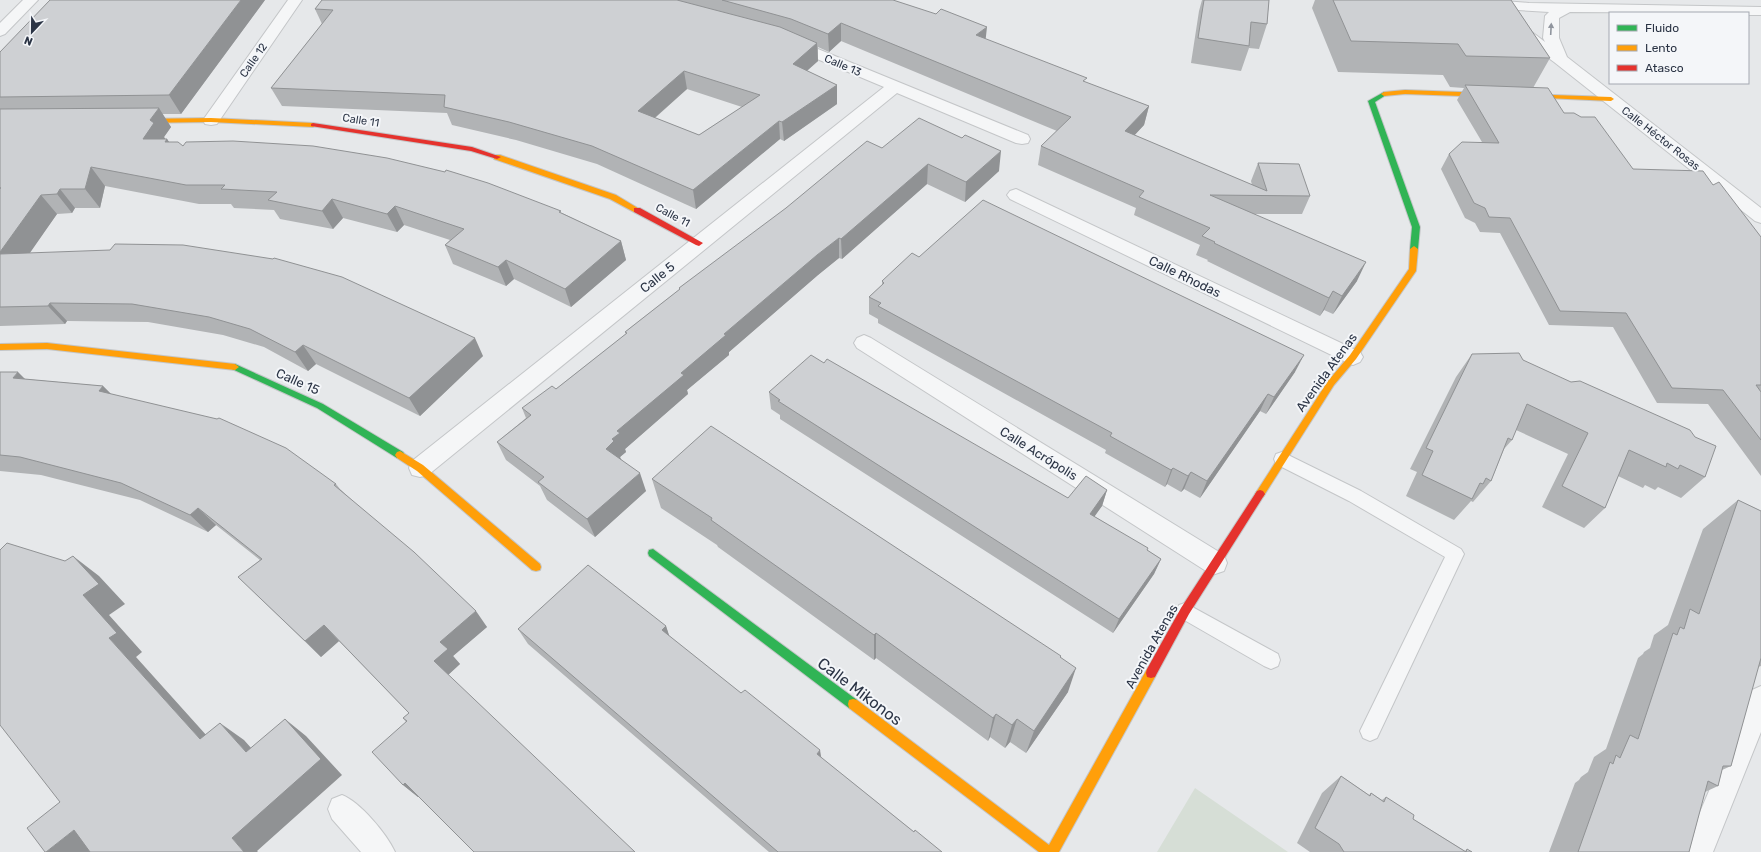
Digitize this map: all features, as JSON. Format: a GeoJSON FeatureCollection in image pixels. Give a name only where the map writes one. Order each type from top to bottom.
{"type":"FeatureCollection","features":[{"type":"Feature","properties":{"kind":"street"},"geometry":{"type":"LineString","coordinates":[[0,31],[31,0]]}},
{"type":"Feature","properties":{"kind":"street","name":"Calle 12"},"geometry":{"type":"LineString","coordinates":[[211,120],[295,0]]}},
{"type":"Feature","properties":{"kind":"street","name":"Calle Héctor Rosas"},"geometry":{"type":"LineString","coordinates":[[1568,7],[1471,5],[1501,21],[1560,59],[1761,217]]}},
{"type":"Feature","properties":{"kind":"street"},"geometry":{"type":"LineString","coordinates":[[1560,59],[1551,38],[1552,16],[1568,7],[1761,11]]}},
{"type":"Feature","properties":{"kind":"street","name":"Calle 13"},"geometry":{"type":"LineString","coordinates":[[780,39],[1022,139]]}},
{"type":"Feature","properties":{"kind":"street","name":"Calle 5"},"geometry":{"type":"LineString","coordinates":[[420,468],[895,86]]}},
{"type":"Feature","properties":{"kind":"street","name":"Avenida Atenas"},"geometry":{"type":"LineString","coordinates":[[1052,852],[1185,612],[1215,563],[1331,383],[1353,357],[1412,269],[1416,227],[1371,101],[1384,94],[1405,92],[1500,95]]}},
{"type":"Feature","properties":{"kind":"street"},"geometry":{"type":"LineString","coordinates":[[1516,96],[1611,99]]}},
{"type":"Feature","properties":{"kind":"street","name":"Calle 11"},"geometry":{"type":"LineString","coordinates":[[125,121],[211,120],[308,124],[472,149],[613,197],[699,243]]}},
{"type":"Feature","properties":{"kind":"street","name":"Calle Rhodas"},"geometry":{"type":"LineString","coordinates":[[1016,196],[1353,357]]}},
{"type":"Feature","properties":{"kind":"street","name":"Calle Acrópolis"},"geometry":{"type":"LineString","coordinates":[[864,343],[1215,563]]}},
{"type":"Feature","properties":{"kind":"street","name":"Calle 15"},"geometry":{"type":"LineString","coordinates":[[0,347],[47,346],[232,366],[320,406],[420,468],[536,567]]}},
{"type":"Feature","properties":{"kind":"street","name":"Calle Mikonos"},"geometry":{"type":"LineString","coordinates":[[653,553],[1049,852]]}},
{"type":"Feature","properties":{"kind":"street"},"geometry":{"type":"LineString","coordinates":[[1701,851],[1761,698]]}},
{"type":"Feature","properties":{"kind":"street"},"geometry":{"type":"LineString","coordinates":[[342,809],[380,852]]}},
{"type":"Feature","properties":{"kind":"lane"},"geometry":{"type":"LineString","coordinates":[[1282,459],[1355,496],[1455,554],[1370,731]]}},
{"type":"Feature","properties":{"kind":"lane"},"geometry":{"type":"LineString","coordinates":[[1185,612],[1271,660]]}},
{"type":"Feature","properties":{"kind":"shaded area"},"geometry":{"type":"Polygon","coordinates":[[[1195,788],[1288,852],[1157,852],[1195,788]]]}},
{"type":"Feature","properties":{"kind":"building"},"geometry":{"type":"Polygon","coordinates":[[[50,0],[241,0],[169,95],[0,97],[0,52],[50,0]]]}},
{"type":"Feature","properties":{"kind":"building"},"geometry":{"type":"Polygon","coordinates":[[[322,0],[677,0],[780,27],[817,43],[793,64],[837,85],[782,122],[779,121],[693,190],[592,146],[509,122],[444,107],[445,95],[271,88],[333,10],[315,9],[322,0]],[[684,71],[638,111],[699,135],[760,95],[684,71]]]}},
{"type":"Feature","properties":{"kind":"building"},"geometry":{"type":"Polygon","coordinates":[[[722,0],[893,0],[936,14],[941,9],[987,27],[976,35],[1087,78],[1083,81],[1149,106],[1125,131],[1267,191],[1258,163],[1299,164],[1310,196],[1210,195],[1366,262],[1342,296],[1333,291],[1329,298],[1214,243],[1215,242],[1202,236],[1210,228],[1139,197],[1144,191],[1041,146],[1071,117],[841,23],[828,34],[791,19],[722,0]]]}},
{"type":"Feature","properties":{"kind":"building"},"geometry":{"type":"Polygon","coordinates":[[[1204,0],[1269,0],[1267,24],[1251,22],[1249,46],[1198,38],[1204,0]]]}},
{"type":"Feature","properties":{"kind":"building"},"geometry":{"type":"Polygon","coordinates":[[[1333,0],[1511,0],[1550,58],[1466,56],[1458,44],[1351,41],[1333,0]]]}},
{"type":"Feature","properties":{"kind":"building"},"geometry":{"type":"Polygon","coordinates":[[[1465,85],[1548,88],[1564,113],[1574,113],[1581,117],[1595,117],[1633,169],[1703,171],[1713,185],[1719,182],[1761,237],[1761,385],[1756,385],[1761,392],[1761,440],[1723,390],[1672,388],[1626,313],[1560,311],[1510,218],[1489,217],[1485,208],[1474,203],[1449,154],[1462,142],[1499,143],[1465,85]]]}},
{"type":"Feature","properties":{"kind":"building"},"geometry":{"type":"Polygon","coordinates":[[[159,108],[150,120],[154,123],[143,139],[167,139],[165,142],[178,142],[183,146],[186,142],[233,141],[313,146],[387,158],[445,172],[446,170],[488,183],[561,211],[559,212],[621,241],[565,289],[506,260],[498,267],[445,245],[464,229],[395,206],[387,214],[332,199],[322,211],[268,200],[277,192],[221,189],[225,185],[186,185],[91,167],[85,189],[60,189],[57,194],[41,195],[0,252],[0,109],[159,108]]]}},
{"type":"Feature","properties":{"kind":"building"},"geometry":{"type":"Polygon","coordinates":[[[919,118],[962,138],[965,135],[1001,151],[966,182],[928,164],[841,239],[839,238],[817,255],[724,334],[726,335],[681,373],[684,375],[617,431],[620,433],[612,439],[614,441],[606,449],[640,473],[587,519],[538,482],[544,477],[497,442],[531,415],[522,408],[552,386],[556,389],[627,333],[625,332],[680,289],[679,288],[786,208],[867,141],[882,148],[919,118]]]}},
{"type":"Feature","properties":{"kind":"building"},"geometry":{"type":"Polygon","coordinates":[[[983,200],[1304,355],[1274,397],[1268,394],[1207,481],[1191,472],[1188,476],[1173,468],[1171,470],[1110,436],[1112,433],[878,306],[881,303],[869,297],[884,283],[882,281],[912,253],[919,257],[983,200]]]}},
{"type":"Feature","properties":{"kind":"building"},"geometry":{"type":"Polygon","coordinates":[[[115,244],[183,245],[274,258],[342,277],[475,338],[409,398],[303,345],[295,352],[250,329],[209,317],[132,304],[50,303],[48,306],[0,307],[0,254],[110,250],[115,244]]]}},
{"type":"Feature","properties":{"kind":"building"},"geometry":{"type":"Polygon","coordinates":[[[1519,353],[1523,360],[1571,382],[1580,381],[1690,430],[1695,437],[1716,446],[1705,477],[1680,465],[1678,469],[1667,463],[1666,467],[1629,450],[1605,508],[1562,486],[1588,433],[1527,404],[1512,440],[1508,438],[1491,481],[1486,478],[1483,484],[1480,483],[1472,499],[1422,475],[1433,451],[1426,448],[1472,354],[1519,353]]]}},
{"type":"Feature","properties":{"kind":"building"},"geometry":{"type":"Polygon","coordinates":[[[811,355],[824,363],[827,359],[1068,498],[1086,476],[1107,490],[1090,514],[1148,548],[1147,550],[1161,559],[1119,619],[778,401],[780,400],[769,392],[811,355]]]}},
{"type":"Feature","properties":{"kind":"building"},"geometry":{"type":"Polygon","coordinates":[[[0,372],[18,372],[13,378],[103,386],[99,391],[217,419],[219,418],[286,448],[336,484],[334,485],[414,552],[476,611],[440,642],[448,649],[434,661],[635,852],[474,852],[405,783],[403,785],[372,752],[407,721],[403,718],[409,713],[324,625],[305,641],[238,577],[262,559],[198,508],[190,515],[121,483],[20,457],[0,455],[0,372]]]}},
{"type":"Feature","properties":{"kind":"building"},"geometry":{"type":"Polygon","coordinates":[[[711,426],[1061,656],[1060,657],[1076,668],[1034,731],[1017,719],[1012,725],[996,714],[993,718],[876,633],[874,635],[711,520],[712,518],[652,479],[711,426]]]}},
{"type":"Feature","properties":{"kind":"building"},"geometry":{"type":"Polygon","coordinates":[[[1738,500],[1761,511],[1761,658],[1731,766],[1723,766],[1718,786],[1708,781],[1689,852],[1578,852],[1610,762],[1613,764],[1616,755],[1620,758],[1630,735],[1638,739],[1673,633],[1677,635],[1680,627],[1684,629],[1690,609],[1699,614],[1738,500]]]}},
{"type":"Feature","properties":{"kind":"building"},"geometry":{"type":"Polygon","coordinates":[[[7,543],[65,561],[73,556],[99,584],[83,595],[117,633],[109,638],[200,739],[220,723],[246,752],[285,719],[321,759],[232,838],[244,852],[90,852],[74,830],[45,852],[27,828],[60,802],[0,725],[0,550],[7,543]]]}},
{"type":"Feature","properties":{"kind":"building"},"geometry":{"type":"Polygon","coordinates":[[[588,565],[666,626],[662,630],[741,693],[745,690],[820,750],[817,754],[914,832],[915,830],[942,852],[778,852],[518,629],[588,565]]]}},
{"type":"Feature","properties":{"kind":"building"},"geometry":{"type":"Polygon","coordinates":[[[1341,776],[1370,796],[1371,793],[1384,802],[1386,797],[1414,815],[1413,819],[1466,852],[1344,852],[1339,844],[1315,828],[1341,776]]]}},
{"type":"Feature","properties":{"kind":"traffic: fast"},"geometry":{"type":"LineString","coordinates":[[1384,94],[1371,101],[1416,227],[1414,249]]}},
{"type":"Feature","properties":{"kind":"traffic: fast"},"geometry":{"type":"LineString","coordinates":[[235,367],[320,406],[400,455]]}},
{"type":"Feature","properties":{"kind":"traffic: fast"},"geometry":{"type":"LineString","coordinates":[[653,553],[853,704]]}},
{"type":"Feature","properties":{"kind":"traffic: slow"},"geometry":{"type":"LineString","coordinates":[[1384,94],[1405,92],[1489,95]]}},
{"type":"Feature","properties":{"kind":"traffic: slow"},"geometry":{"type":"LineString","coordinates":[[1524,96],[1611,99]]}},
{"type":"Feature","properties":{"kind":"traffic: slow"},"geometry":{"type":"LineString","coordinates":[[137,121],[211,120],[313,125]]}},
{"type":"Feature","properties":{"kind":"traffic: slow"},"geometry":{"type":"LineString","coordinates":[[497,157],[613,197],[637,210]]}},
{"type":"Feature","properties":{"kind":"traffic: slow"},"geometry":{"type":"LineString","coordinates":[[1260,494],[1331,383],[1353,357],[1413,269],[1414,249]]}},
{"type":"Feature","properties":{"kind":"traffic: slow"},"geometry":{"type":"LineString","coordinates":[[0,347],[47,346],[235,367]]}},
{"type":"Feature","properties":{"kind":"traffic: slow"},"geometry":{"type":"LineString","coordinates":[[400,455],[420,468],[536,567]]}},
{"type":"Feature","properties":{"kind":"traffic: slow"},"geometry":{"type":"LineString","coordinates":[[1052,852],[1151,673]]}},
{"type":"Feature","properties":{"kind":"traffic: slow"},"geometry":{"type":"LineString","coordinates":[[853,704],[1049,852]]}},
{"type":"Feature","properties":{"kind":"traffic: jam"},"geometry":{"type":"LineString","coordinates":[[313,125],[472,149],[497,157]]}},
{"type":"Feature","properties":{"kind":"traffic: jam"},"geometry":{"type":"LineString","coordinates":[[637,210],[699,243]]}},
{"type":"Feature","properties":{"kind":"traffic: jam"},"geometry":{"type":"LineString","coordinates":[[1151,673],[1185,611],[1260,494]]}}]}
